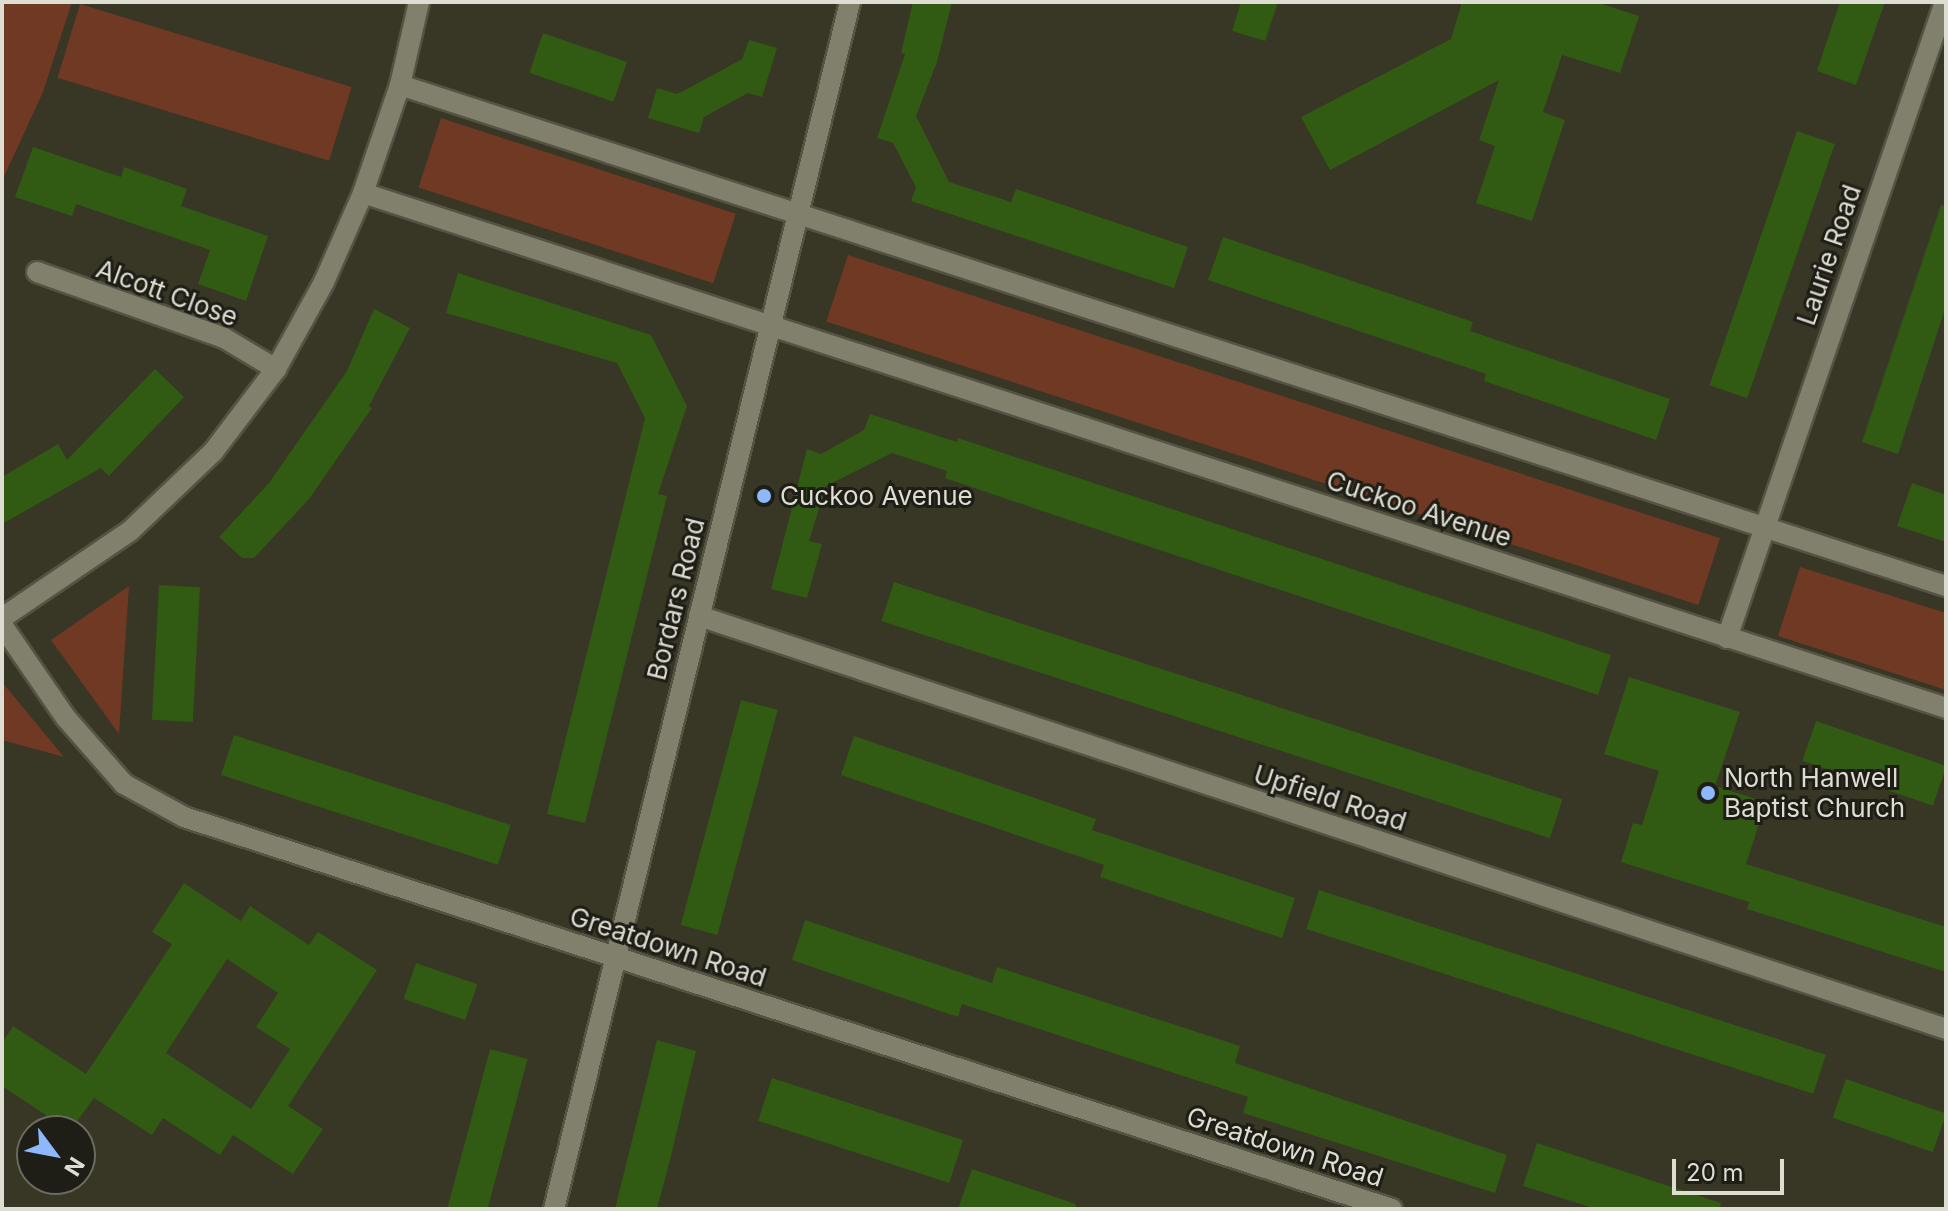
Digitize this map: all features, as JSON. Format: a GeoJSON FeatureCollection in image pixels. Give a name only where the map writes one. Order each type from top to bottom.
{"type":"FeatureCollection","features":[{"type":"Feature","properties":{"kind":"street"},"geometry":{"type":"LineString","coordinates":[[2,618],[130,531],[213,452],[276,369],[324,282],[363,193],[400,85],[419,2]]}},
{"type":"Feature","properties":{"kind":"street","name":"Bordars Road"},"geometry":{"type":"LineString","coordinates":[[554,1209],[850,2]]}},
{"type":"Feature","properties":{"kind":"street","name":"Laurie Road"},"geometry":{"type":"LineString","coordinates":[[1763,525],[1945,2]]}},
{"type":"Feature","properties":{"kind":"street"},"geometry":{"type":"LineString","coordinates":[[400,85],[1946,586]]}},
{"type":"Feature","properties":{"kind":"street","name":"Cuckoo Avenue"},"geometry":{"type":"LineString","coordinates":[[363,193],[1946,708]]}},
{"type":"Feature","properties":{"kind":"street","name":"Alcott Close"},"geometry":{"type":"LineString","coordinates":[[37,272],[224,338],[276,369]]}},
{"type":"Feature","properties":{"kind":"street"},"geometry":{"type":"LineString","coordinates":[[1727,638],[1763,525]]}},
{"type":"Feature","properties":{"kind":"street","name":"Upfield Road"},"geometry":{"type":"LineString","coordinates":[[699,616],[1946,1029]]}},
{"type":"Feature","properties":{"kind":"street","name":"Greatdown Road"},"geometry":{"type":"LineString","coordinates":[[2,625],[66,718],[124,784],[184,817],[1392,1209]]}},
{"type":"Feature","properties":{"kind":"shaded area"},"geometry":{"type":"Polygon","coordinates":[[[2,2],[72,2],[43,92],[2,181],[2,2]]]}},
{"type":"Feature","properties":{"kind":"shaded area"},"geometry":{"type":"Polygon","coordinates":[[[80,4],[352,87],[329,161],[57,78],[80,4]]]}},
{"type":"Feature","properties":{"kind":"shaded area"},"geometry":{"type":"Polygon","coordinates":[[[441,118],[736,214],[713,283],[418,187],[441,118]]]}},
{"type":"Feature","properties":{"kind":"shaded area"},"geometry":{"type":"Polygon","coordinates":[[[848,255],[1720,538],[1698,605],[826,322],[848,255]]]}},
{"type":"Feature","properties":{"kind":"shaded area"},"geometry":{"type":"Polygon","coordinates":[[[1800,567],[1946,613],[1946,690],[1778,636],[1800,567]]]}},
{"type":"Feature","properties":{"kind":"shaded area"},"geometry":{"type":"Polygon","coordinates":[[[129,586],[119,734],[51,640],[129,586]]]}},
{"type":"Feature","properties":{"kind":"shaded area"},"geometry":{"type":"Polygon","coordinates":[[[2,682],[64,757],[2,740],[2,682]]]}},
{"type":"Feature","properties":{"kind":"building"},"geometry":{"type":"Polygon","coordinates":[[[913,2],[952,2],[937,62],[916,116],[949,182],[1011,202],[1016,189],[1188,247],[1174,288],[911,201],[916,187],[893,143],[877,138],[905,54],[901,53],[913,2]]]}},
{"type":"Feature","properties":{"kind":"building"},"geometry":{"type":"Polygon","coordinates":[[[1241,2],[1278,2],[1265,41],[1232,31],[1241,2]]]}},
{"type":"Feature","properties":{"kind":"building"},"geometry":{"type":"Polygon","coordinates":[[[1462,2],[1596,2],[1639,16],[1620,73],[1562,55],[1543,112],[1565,120],[1532,221],[1476,203],[1495,146],[1479,140],[1499,80],[1330,170],[1301,117],[1451,39],[1462,2]]]}},
{"type":"Feature","properties":{"kind":"building"},"geometry":{"type":"Polygon","coordinates":[[[1840,2],[1885,2],[1856,85],[1817,71],[1840,2]]]}},
{"type":"Feature","properties":{"kind":"building"},"geometry":{"type":"Polygon","coordinates":[[[543,33],[627,62],[613,102],[529,73],[543,33]]]}},
{"type":"Feature","properties":{"kind":"building"},"geometry":{"type":"Polygon","coordinates":[[[749,40],[777,48],[762,97],[748,93],[704,117],[699,133],[648,118],[657,88],[677,94],[689,88],[742,59],[749,40]]]}},
{"type":"Feature","properties":{"kind":"building"},"geometry":{"type":"Polygon","coordinates":[[[1797,131],[1835,144],[1747,398],[1709,385],[1797,131]]]}},
{"type":"Feature","properties":{"kind":"building"},"geometry":{"type":"Polygon","coordinates":[[[33,147],[121,177],[124,167],[187,189],[181,206],[268,236],[246,301],[198,284],[210,250],[76,204],[72,216],[15,197],[33,147]]]}},
{"type":"Feature","properties":{"kind":"building"},"geometry":{"type":"Polygon","coordinates":[[[1941,205],[1946,206],[1946,306],[1898,454],[1862,442],[1941,205]]]}},
{"type":"Feature","properties":{"kind":"building"},"geometry":{"type":"Polygon","coordinates":[[[1223,237],[1473,322],[1470,331],[1670,399],[1656,440],[1484,381],[1486,374],[1208,280],[1223,237]]]}},
{"type":"Feature","properties":{"kind":"building"},"geometry":{"type":"Polygon","coordinates":[[[458,273],[651,335],[687,406],[658,494],[667,496],[585,823],[547,814],[645,418],[617,363],[446,313],[458,273]]]}},
{"type":"Feature","properties":{"kind":"building"},"geometry":{"type":"Polygon","coordinates":[[[374,309],[410,328],[369,406],[372,408],[309,499],[254,558],[242,558],[219,537],[269,483],[347,371],[374,309]]]}},
{"type":"Feature","properties":{"kind":"building"},"geometry":{"type":"Polygon","coordinates":[[[155,369],[184,397],[109,476],[101,468],[2,524],[2,477],[58,444],[67,460],[155,369]]]}},
{"type":"Feature","properties":{"kind":"building"},"geometry":{"type":"Polygon","coordinates":[[[870,414],[957,442],[958,438],[1611,655],[1598,695],[945,478],[947,471],[892,453],[826,486],[809,541],[822,544],[807,598],[771,589],[807,449],[821,454],[864,430],[870,414]]]}},
{"type":"Feature","properties":{"kind":"building"},"geometry":{"type":"Polygon","coordinates":[[[1912,483],[1946,495],[1946,542],[1897,526],[1912,483]]]}},
{"type":"Feature","properties":{"kind":"building"},"geometry":{"type":"Polygon","coordinates":[[[894,582],[1563,799],[1550,838],[881,621],[894,582]]]}},
{"type":"Feature","properties":{"kind":"building"},"geometry":{"type":"Polygon","coordinates":[[[159,585],[200,587],[193,722],[152,720],[159,585]]]}},
{"type":"Feature","properties":{"kind":"building","name":"North Hanwell Baptist Church"},"geometry":{"type":"Polygon","coordinates":[[[1629,677],[1740,712],[1715,786],[1766,802],[1746,864],[1946,927],[1946,972],[1747,909],[1749,902],[1621,862],[1633,823],[1642,825],[1659,771],[1604,754],[1629,677]]]}},
{"type":"Feature","properties":{"kind":"building"},"geometry":{"type":"Polygon","coordinates":[[[741,700],[778,710],[717,935],[681,925],[741,700]]]}},
{"type":"Feature","properties":{"kind":"building"},"geometry":{"type":"Polygon","coordinates":[[[1816,721],[1946,766],[1933,806],[1802,761],[1816,721]]]}},
{"type":"Feature","properties":{"kind":"building"},"geometry":{"type":"Polygon","coordinates":[[[234,735],[511,825],[498,865],[221,775],[234,735]]]}},
{"type":"Feature","properties":{"kind":"building"},"geometry":{"type":"Polygon","coordinates":[[[854,736],[1096,819],[1092,830],[1295,898],[1282,938],[1100,877],[1104,865],[841,775],[854,736]]]}},
{"type":"Feature","properties":{"kind":"building"},"geometry":{"type":"Polygon","coordinates":[[[184,883],[241,921],[250,906],[309,945],[318,932],[377,970],[288,1106],[323,1129],[293,1174],[233,1135],[220,1155],[163,1118],[152,1135],[94,1098],[82,1115],[46,1115],[2,1086],[2,1043],[13,1026],[86,1074],[172,944],[152,932],[184,883]],[[227,959],[166,1053],[251,1109],[290,1049],[256,1027],[278,993],[227,959]]]}},
{"type":"Feature","properties":{"kind":"building"},"geometry":{"type":"Polygon","coordinates":[[[1319,890],[1826,1055],[1813,1094],[1306,929],[1319,890]]]}},
{"type":"Feature","properties":{"kind":"building"},"geometry":{"type":"Polygon","coordinates":[[[805,920],[992,983],[997,967],[1240,1046],[1235,1063],[1507,1155],[1495,1193],[1243,1113],[1248,1097],[962,1004],[958,1017],[792,960],[805,920]]]}},
{"type":"Feature","properties":{"kind":"building"},"geometry":{"type":"Polygon","coordinates":[[[416,963],[477,984],[465,1020],[404,999],[416,963]]]}},
{"type":"Feature","properties":{"kind":"building"},"geometry":{"type":"Polygon","coordinates":[[[657,1040],[696,1051],[670,1160],[657,1209],[615,1209],[657,1040]]]}},
{"type":"Feature","properties":{"kind":"building"},"geometry":{"type":"Polygon","coordinates":[[[490,1049],[528,1059],[488,1209],[447,1209],[490,1049]]]}},
{"type":"Feature","properties":{"kind":"building"},"geometry":{"type":"Polygon","coordinates":[[[772,1078],[963,1140],[949,1183],[758,1121],[772,1078]]]}},
{"type":"Feature","properties":{"kind":"building"},"geometry":{"type":"Polygon","coordinates":[[[1846,1079],[1946,1113],[1933,1152],[1833,1118],[1846,1079]]]}},
{"type":"Feature","properties":{"kind":"building"},"geometry":{"type":"Polygon","coordinates":[[[1537,1143],[1721,1203],[1720,1209],[1596,1209],[1523,1186],[1537,1143]]]}},
{"type":"Feature","properties":{"kind":"building"},"geometry":{"type":"Polygon","coordinates":[[[972,1169],[1076,1204],[1075,1209],[958,1209],[972,1169]]]}},
{"type":"Feature","properties":{"kind":"place","name":"Cuckoo Avenue"},"geometry":{"type":"Point","coordinates":[764,496]}},
{"type":"Feature","properties":{"kind":"place","name":"North Hanwell Baptist Church"},"geometry":{"type":"Point","coordinates":[1708,793]}}]}
